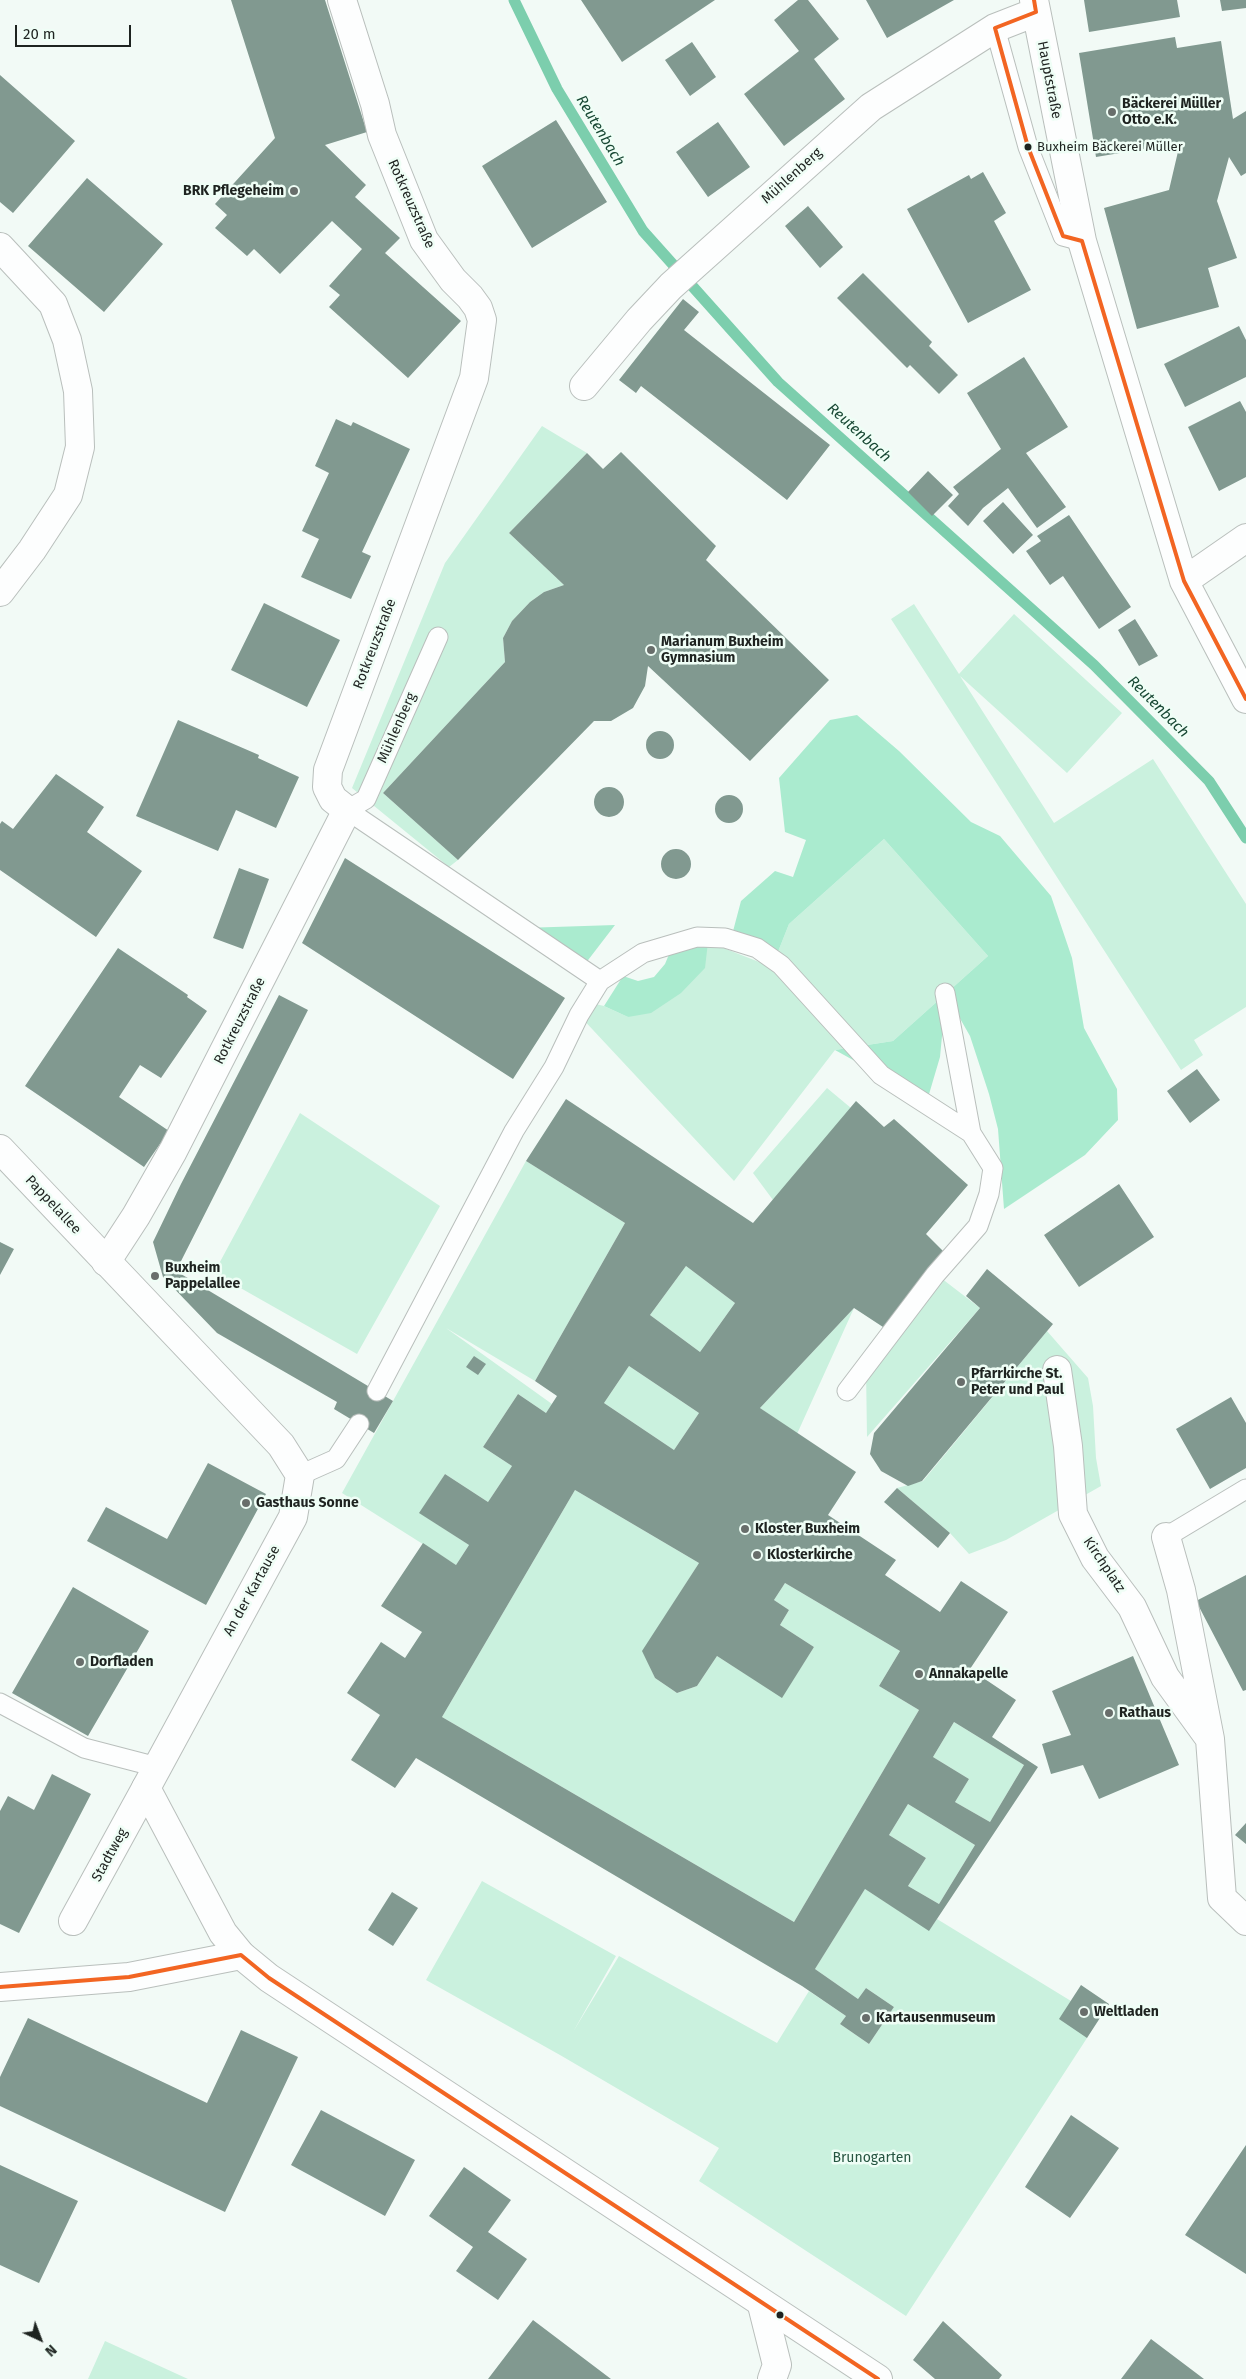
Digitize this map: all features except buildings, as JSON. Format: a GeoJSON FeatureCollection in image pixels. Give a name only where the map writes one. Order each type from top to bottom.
{"type":"FeatureCollection","features":[{"type":"Feature","properties":{"kind":"street","name":"Rotkreuzstraße"},"geometry":{"type":"LineString","coordinates":[[106,1262],[136,1216],[173,1150],[348,810],[333,799],[327,787],[328,770],[474,378],[482,320],[470,297],[443,268],[421,233],[382,135],[342,0]]}},
{"type":"Feature","properties":{"kind":"street","name":"Mühlenberg"},"geometry":{"type":"LineString","coordinates":[[584,386],[638,320],[671,286],[871,107],[996,28],[1035,6]]}},
{"type":"Feature","properties":{"kind":"street","name":"Hauptstraße"},"geometry":{"type":"LineString","coordinates":[[1035,6],[1082,241],[1184,581],[1246,699]]}},
{"type":"Feature","properties":{"kind":"street"},"geometry":{"type":"LineString","coordinates":[[0,247],[52,304],[68,340],[78,391],[80,448],[68,496],[32,550],[0,592]]}},
{"type":"Feature","properties":{"kind":"street"},"geometry":{"type":"LineString","coordinates":[[1184,581],[1246,538]]}},
{"type":"Feature","properties":{"kind":"street","name":"Pappelallee"},"geometry":{"type":"LineString","coordinates":[[0,1149],[106,1262]]}},
{"type":"Feature","properties":{"kind":"street"},"geometry":{"type":"LineString","coordinates":[[106,1262],[281,1445],[300,1475]]}},
{"type":"Feature","properties":{"kind":"street","name":"Kirchplatz"},"geometry":{"type":"LineString","coordinates":[[1057,1370],[1068,1446],[1073,1514],[1095,1558],[1132,1607],[1165,1677],[1210,1739]]}},
{"type":"Feature","properties":{"kind":"street","name":"An der Kartause"},"geometry":{"type":"LineString","coordinates":[[151,1777],[293,1516],[300,1475]]}},
{"type":"Feature","properties":{"kind":"street"},"geometry":{"type":"LineString","coordinates":[[1166,1537],[1181,1590],[1210,1739],[1222,1898],[1246,1921]]}},
{"type":"Feature","properties":{"kind":"street"},"geometry":{"type":"LineString","coordinates":[[151,1777],[223,1933],[241,1955],[269,1978],[762,2305],[878,2379]]}},
{"type":"Feature","properties":{"kind":"street","name":"Stadtweg"},"geometry":{"type":"LineString","coordinates":[[73,1921],[151,1777]]}},
{"type":"Feature","properties":{"kind":"street"},"geometry":{"type":"LineString","coordinates":[[0,1987],[129,1976],[241,1955]]}},
{"type":"Feature","properties":{"kind":"street"},"geometry":{"type":"LineString","coordinates":[[762,2305],[777,2364],[772,2379]]}},
{"type":"Feature","properties":{"kind":"lane"},"geometry":{"type":"LineString","coordinates":[[996,28],[1028,147],[1063,236],[1082,241]]}},
{"type":"Feature","properties":{"kind":"lane","name":"Mühlenberg"},"geometry":{"type":"LineString","coordinates":[[348,810],[366,799],[438,637]]}},
{"type":"Feature","properties":{"kind":"lane"},"geometry":{"type":"LineString","coordinates":[[348,810],[600,981]]}},
{"type":"Feature","properties":{"kind":"lane"},"geometry":{"type":"LineString","coordinates":[[377,1391],[514,1131],[554,1067],[579,1016],[600,981],[642,953],[697,937],[726,938],[757,948],[781,965],[881,1075],[971,1133]]}},
{"type":"Feature","properties":{"kind":"lane"},"geometry":{"type":"LineString","coordinates":[[847,1391],[935,1275],[978,1226],[989,1194],[993,1168],[971,1133],[945,993]]}},
{"type":"Feature","properties":{"kind":"lane"},"geometry":{"type":"LineString","coordinates":[[300,1475],[336,1459],[359,1424]]}},
{"type":"Feature","properties":{"kind":"lane"},"geometry":{"type":"LineString","coordinates":[[1166,1537],[1246,1489]]}},
{"type":"Feature","properties":{"kind":"lane"},"geometry":{"type":"LineString","coordinates":[[0,1703],[84,1748],[151,1777]]}},
{"type":"Feature","properties":{"kind":"green space"},"geometry":{"type":"Polygon","coordinates":[[[542,426],[587,453],[509,533],[564,585],[544,592],[530,602],[512,621],[503,638],[505,662],[383,793],[458,860],[449,867],[352,788],[445,563],[542,426]]]}},
{"type":"Feature","properties":{"kind":"green space"},"geometry":{"type":"Polygon","coordinates":[[[914,604],[959,674],[1014,614],[1122,713],[1067,773],[960,676],[1054,823],[1153,759],[1246,904],[1246,1007],[1194,1040],[1203,1055],[1181,1070],[891,619],[914,604]]]}},
{"type":"Feature","properties":{"kind":"green space"},"geometry":{"type":"Polygon","coordinates":[[[857,715],[899,751],[971,822],[1000,836],[1051,896],[1072,958],[1084,1028],[1117,1089],[1118,1120],[1085,1155],[1004,1209],[998,1129],[989,1094],[970,1036],[946,994],[940,1057],[927,1101],[835,1050],[893,1041],[988,956],[884,839],[789,924],[772,967],[732,935],[741,901],[775,871],[793,877],[806,840],[785,832],[779,778],[830,720],[857,715]]]}},
{"type":"Feature","properties":{"kind":"green space"},"geometry":{"type":"Polygon","coordinates":[[[884,839],[988,956],[893,1041],[835,1050],[734,1181],[579,1015],[587,1002],[604,1006],[628,1017],[708,942],[772,967],[789,924],[884,839]]]}},
{"type":"Feature","properties":{"kind":"green space"},"geometry":{"type":"Polygon","coordinates":[[[615,925],[582,968],[523,928],[615,925]]]}},
{"type":"Feature","properties":{"kind":"green space"},"geometry":{"type":"Polygon","coordinates":[[[708,942],[705,968],[681,993],[651,1013],[628,1017],[604,1006],[623,976],[638,981],[654,977],[665,964],[670,952],[708,942]]]}},
{"type":"Feature","properties":{"kind":"green space"},"geometry":{"type":"Polygon","coordinates":[[[827,1088],[851,1108],[773,1200],[753,1173],[827,1088]]]}},
{"type":"Feature","properties":{"kind":"green space"},"geometry":{"type":"Polygon","coordinates":[[[300,1113],[440,1206],[357,1354],[214,1273],[300,1113]]]}},
{"type":"Feature","properties":{"kind":"green space"},"geometry":{"type":"Polygon","coordinates":[[[526,1161],[625,1223],[535,1381],[446,1328],[552,1404],[546,1413],[518,1394],[483,1447],[512,1466],[488,1502],[445,1474],[420,1513],[469,1545],[456,1565],[342,1493],[526,1161]]]}},
{"type":"Feature","properties":{"kind":"green space"},"geometry":{"type":"Polygon","coordinates":[[[686,1266],[735,1303],[700,1352],[650,1315],[686,1266]]]}},
{"type":"Feature","properties":{"kind":"green space"},"geometry":{"type":"Polygon","coordinates":[[[941,1278],[980,1308],[867,1437],[866,1369],[941,1278]]]}},
{"type":"Feature","properties":{"kind":"green space"},"geometry":{"type":"Polygon","coordinates":[[[854,1308],[797,1434],[760,1408],[854,1308]]]}},
{"type":"Feature","properties":{"kind":"green space"},"geometry":{"type":"Polygon","coordinates":[[[1047,1331],[1088,1378],[1093,1406],[1096,1458],[1101,1486],[1006,1540],[969,1554],[950,1533],[897,1488],[923,1481],[1047,1331]]]}},
{"type":"Feature","properties":{"kind":"green space"},"geometry":{"type":"Polygon","coordinates":[[[629,1366],[699,1413],[674,1450],[604,1403],[629,1366]]]}},
{"type":"Feature","properties":{"kind":"green space"},"geometry":{"type":"Polygon","coordinates":[[[575,1490],[699,1563],[643,1651],[655,1678],[677,1693],[697,1686],[717,1656],[782,1697],[814,1647],[780,1625],[789,1610],[774,1600],[785,1583],[900,1651],[879,1686],[919,1710],[794,1922],[442,1717],[575,1490]]]}},
{"type":"Feature","properties":{"kind":"green space"},"geometry":{"type":"Polygon","coordinates":[[[954,1722],[1024,1765],[990,1822],[955,1802],[969,1779],[933,1757],[954,1722]]]}},
{"type":"Feature","properties":{"kind":"green space"},"geometry":{"type":"Polygon","coordinates":[[[908,1804],[975,1845],[939,1904],[908,1886],[926,1858],[889,1835],[908,1804]]]}},
{"type":"Feature","properties":{"kind":"green space","name":"Brunogarten"},"geometry":{"type":"Polygon","coordinates":[[[482,1881],[616,1956],[573,2032],[619,1956],[777,2043],[809,1991],[846,2016],[840,2024],[869,2044],[894,2007],[866,1988],[858,1999],[815,1969],[865,1889],[929,1930],[937,1919],[1071,2001],[1087,2038],[906,2316],[699,2181],[719,2148],[560,2055],[426,1980],[482,1881]]]}},
{"type":"Feature","properties":{"kind":"green space"},"geometry":{"type":"Polygon","coordinates":[[[105,2341],[188,2379],[88,2379],[105,2341]]]}},
{"type":"Feature","properties":{"kind":"waterway","name":"Reutenbach"},"geometry":{"type":"LineString","coordinates":[[514,0],[557,89],[643,231],[778,382],[1094,665],[1209,781],[1246,838]]}},
{"type":"Feature","properties":{"kind":"transit line"},"geometry":{"type":"LineString","coordinates":[[1034,0],[1036,12],[995,28],[1028,147],[1063,236],[1082,241],[1184,581],[1246,699]]}},
{"type":"Feature","properties":{"kind":"transit line"},"geometry":{"type":"LineString","coordinates":[[0,1987],[129,1977],[241,1955],[269,1978],[878,2379]]}},
{"type":"Feature","properties":{"kind":"place","name":"Bäckerei Müller Otto e.K."},"geometry":{"type":"Point","coordinates":[1112,112]}},
{"type":"Feature","properties":{"kind":"place","name":"Buxheim Bäckerei Müller"},"geometry":{"type":"Point","coordinates":[1028,147]}},
{"type":"Feature","properties":{"kind":"place","name":"BRK Pflegeheim"},"geometry":{"type":"Point","coordinates":[294,191]}},
{"type":"Feature","properties":{"kind":"place","name":"Marianum Buxheim Gymnasium"},"geometry":{"type":"Point","coordinates":[651,650]}},
{"type":"Feature","properties":{"kind":"place","name":"Buxheim Pappelallee"},"geometry":{"type":"Point","coordinates":[155,1276]}},
{"type":"Feature","properties":{"kind":"place","name":"Pfarrkirche St. Peter und Paul"},"geometry":{"type":"Point","coordinates":[961,1382]}},
{"type":"Feature","properties":{"kind":"place","name":"Gasthaus Sonne"},"geometry":{"type":"Point","coordinates":[246,1503]}},
{"type":"Feature","properties":{"kind":"place","name":"Kloster Buxheim"},"geometry":{"type":"Point","coordinates":[745,1529]}},
{"type":"Feature","properties":{"kind":"place","name":"Klosterkirche"},"geometry":{"type":"Point","coordinates":[757,1555]}},
{"type":"Feature","properties":{"kind":"place","name":"Dorfladen"},"geometry":{"type":"Point","coordinates":[80,1662]}},
{"type":"Feature","properties":{"kind":"place","name":"Annakapelle"},"geometry":{"type":"Point","coordinates":[919,1674]}},
{"type":"Feature","properties":{"kind":"place","name":"Rathaus"},"geometry":{"type":"Point","coordinates":[1109,1713]}},
{"type":"Feature","properties":{"kind":"place","name":"Weltladen"},"geometry":{"type":"Point","coordinates":[1084,2012]}},
{"type":"Feature","properties":{"kind":"place","name":"Kartausenmuseum"},"geometry":{"type":"Point","coordinates":[866,2018]}}]}
